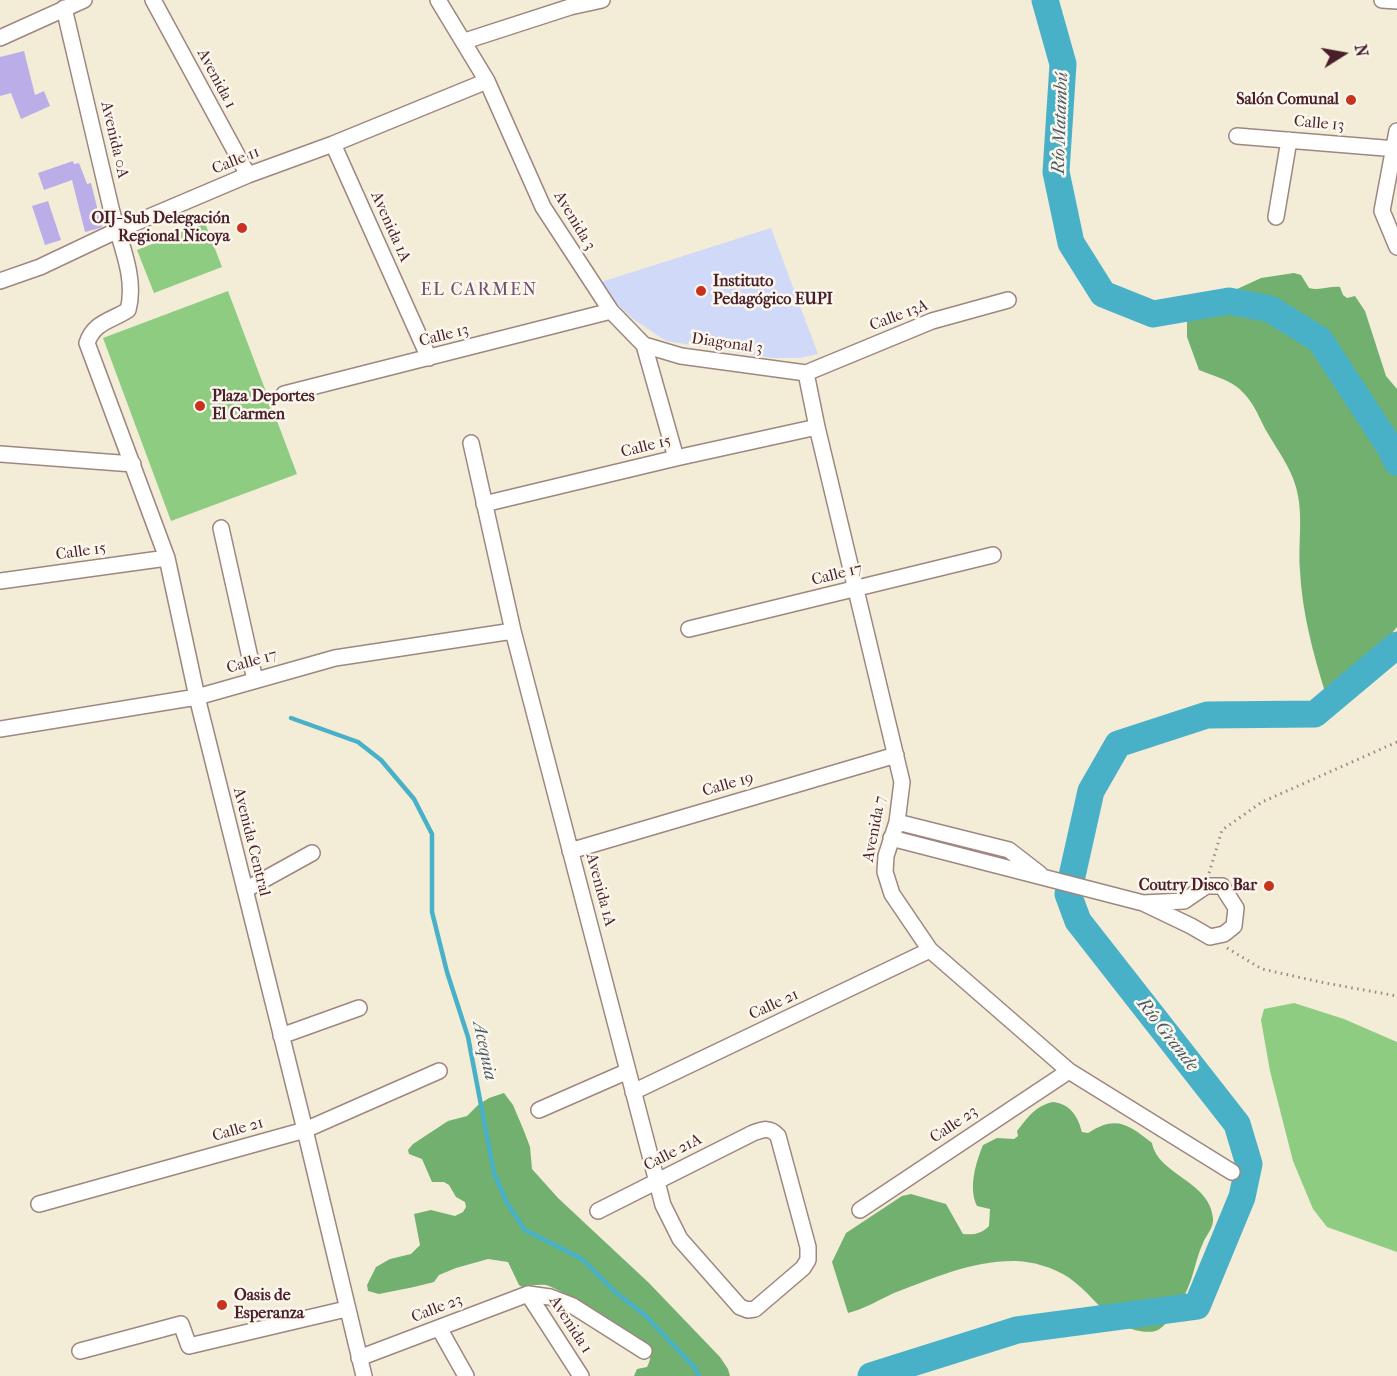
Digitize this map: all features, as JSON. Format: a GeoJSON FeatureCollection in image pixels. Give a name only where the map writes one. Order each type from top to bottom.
{"type":"FeatureCollection","features":[{"type":"Feature","properties":{"kind":"street"},"geometry":{"type":"LineString","coordinates":[[0,38],[84,0]]}},
{"type":"Feature","properties":{"kind":"street","name":"Avenida 1"},"geometry":{"type":"LineString","coordinates":[[153,0],[248,175]]}},
{"type":"Feature","properties":{"kind":"street","name":"Avenida 3"},"geometry":{"type":"LineString","coordinates":[[438,0],[465,41],[487,81],[543,207],[612,311],[644,345],[676,458]]}},
{"type":"Feature","properties":{"kind":"street"},"geometry":{"type":"LineString","coordinates":[[465,41],[567,4],[602,0]]}},
{"type":"Feature","properties":{"kind":"street"},"geometry":{"type":"LineString","coordinates":[[1382,0],[1397,2]]}},
{"type":"Feature","properties":{"kind":"street","name":"Avenida 0A"},"geometry":{"type":"LineString","coordinates":[[64,8],[116,231],[130,279],[132,296],[128,310],[97,326]]}},
{"type":"Feature","properties":{"kind":"street","name":"Calle 11"},"geometry":{"type":"LineString","coordinates":[[0,281],[40,267],[116,231],[248,175],[333,144],[487,81]]}},
{"type":"Feature","properties":{"kind":"street"},"geometry":{"type":"LineString","coordinates":[[1397,131],[1382,211],[1397,247]]}},
{"type":"Feature","properties":{"kind":"street","name":"Calle 13"},"geometry":{"type":"LineString","coordinates":[[1237,136],[1395,149]]}},
{"type":"Feature","properties":{"kind":"street"},"geometry":{"type":"LineString","coordinates":[[1276,217],[1289,140]]}},
{"type":"Feature","properties":{"kind":"street","name":"Avenida 1A"},"geometry":{"type":"LineString","coordinates":[[333,144],[429,358]]}},
{"type":"Feature","properties":{"kind":"street","name":"Calle 13A"},"geometry":{"type":"LineString","coordinates":[[806,373],[932,321],[1008,300]]}},
{"type":"Feature","properties":{"kind":"street","name":"Calle 13"},"geometry":{"type":"LineString","coordinates":[[285,394],[612,311]]}},
{"type":"Feature","properties":{"kind":"street","name":"Avenida Central"},"geometry":{"type":"LineString","coordinates":[[97,326],[91,332],[87,342],[166,558],[196,697],[305,1130],[346,1309],[364,1376]]}},
{"type":"Feature","properties":{"kind":"street","name":"Diagonal 3"},"geometry":{"type":"LineString","coordinates":[[644,345],[681,356],[806,373]]}},
{"type":"Feature","properties":{"kind":"street","name":"Avenida 7"},"geometry":{"type":"LineString","coordinates":[[806,373],[902,782],[897,822],[886,856],[885,873],[892,894],[930,950],[1069,1071],[1232,1172]]}},
{"type":"Feature","properties":{"kind":"street","name":"Calle 15"},"geometry":{"type":"LineString","coordinates":[[484,504],[817,427]]}},
{"type":"Feature","properties":{"kind":"street","name":"Avenida 1A"},"geometry":{"type":"LineString","coordinates":[[471,443],[513,631],[663,1205],[680,1239],[740,1307],[748,1310],[755,1309]]}},
{"type":"Feature","properties":{"kind":"street"},"geometry":{"type":"LineString","coordinates":[[0,454],[133,464]]}},
{"type":"Feature","properties":{"kind":"street"},"geometry":{"type":"LineString","coordinates":[[220,528],[255,680]]}},
{"type":"Feature","properties":{"kind":"street","name":"Calle 17"},"geometry":{"type":"LineString","coordinates":[[689,629],[993,555]]}},
{"type":"Feature","properties":{"kind":"street","name":"Calle 15"},"geometry":{"type":"LineString","coordinates":[[0,581],[166,558]]}},
{"type":"Feature","properties":{"kind":"street","name":"Calle 17"},"geometry":{"type":"LineString","coordinates":[[0,729],[196,697],[334,658],[513,631]]}},
{"type":"Feature","properties":{"kind":"street","name":"Calle 19"},"geometry":{"type":"LineString","coordinates":[[570,851],[896,755]]}},
{"type":"Feature","properties":{"kind":"street"},"geometry":{"type":"LineString","coordinates":[[897,822],[1009,850],[1050,879]]}},
{"type":"Feature","properties":{"kind":"street"},"geometry":{"type":"LineString","coordinates":[[891,838],[1143,903],[1210,937],[1224,934],[1234,926],[1236,908],[1222,886],[1206,886],[1184,901],[1143,903]]}},
{"type":"Feature","properties":{"kind":"street"},"geometry":{"type":"LineString","coordinates":[[245,890],[312,853]]}},
{"type":"Feature","properties":{"kind":"street","name":"Calle 21"},"geometry":{"type":"LineString","coordinates":[[633,1092],[930,950]]}},
{"type":"Feature","properties":{"kind":"street"},"geometry":{"type":"LineString","coordinates":[[281,1036],[359,1008]]}},
{"type":"Feature","properties":{"kind":"street","name":"Calle 21"},"geometry":{"type":"LineString","coordinates":[[39,1204],[305,1130],[439,1071]]}},
{"type":"Feature","properties":{"kind":"street"},"geometry":{"type":"LineString","coordinates":[[539,1110],[628,1071]]}},
{"type":"Feature","properties":{"kind":"street","name":"Calle 23"},"geometry":{"type":"LineString","coordinates":[[860,1210],[1069,1071]]}},
{"type":"Feature","properties":{"kind":"street","name":"Calle 21A"},"geometry":{"type":"LineString","coordinates":[[598,1211],[753,1132],[766,1128],[773,1130],[778,1136],[808,1247],[808,1260],[803,1268],[755,1309]]}},
{"type":"Feature","properties":{"kind":"street"},"geometry":{"type":"LineString","coordinates":[[528,1294],[550,1297],[573,1306],[644,1351]]}},
{"type":"Feature","properties":{"kind":"street","name":"Avenida 1"},"geometry":{"type":"LineString","coordinates":[[528,1294],[581,1376]]}},
{"type":"Feature","properties":{"kind":"street","name":"Calle 23"},"geometry":{"type":"LineString","coordinates":[[359,1358],[528,1294]]}},
{"type":"Feature","properties":{"kind":"street"},"geometry":{"type":"LineString","coordinates":[[80,1351],[181,1324],[189,1346],[346,1309]]}},
{"type":"Feature","properties":{"kind":"street"},"geometry":{"type":"LineString","coordinates":[[439,1328],[466,1376]]}},
{"type":"Feature","properties":{"kind":"path"},"geometry":{"type":"LineString","coordinates":[[1206,886],[1222,830],[1262,802],[1397,742]]}},
{"type":"Feature","properties":{"kind":"path"},"geometry":{"type":"LineString","coordinates":[[1210,937],[1262,969],[1397,996]]}},
{"type":"Feature","properties":{"kind":"shaded area","name":"Instituto Pedagógico EUPI"},"geometry":{"type":"Polygon","coordinates":[[[771,228],[818,354],[800,358],[772,358],[666,341],[633,319],[614,301],[601,282],[771,228]]]}},
{"type":"Feature","properties":{"kind":"green space"},"geometry":{"type":"Polygon","coordinates":[[[205,223],[222,267],[154,293],[137,250],[205,223]]]}},
{"type":"Feature","properties":{"kind":"green space"},"geometry":{"type":"Polygon","coordinates":[[[1294,273],[1301,275],[1309,288],[1340,287],[1347,298],[1355,296],[1365,311],[1386,376],[1397,389],[1397,627],[1365,665],[1325,692],[1312,647],[1303,602],[1300,511],[1295,483],[1247,397],[1233,384],[1199,370],[1187,337],[1187,321],[1205,297],[1235,290],[1261,278],[1294,273]]]}},
{"type":"Feature","properties":{"kind":"green space","name":"Plaza Deportes El Carmen"},"geometry":{"type":"Polygon","coordinates":[[[228,291],[297,474],[171,521],[103,338],[228,291]]]}},
{"type":"Feature","properties":{"kind":"green space"},"geometry":{"type":"Polygon","coordinates":[[[1294,1003],[1344,1019],[1397,1042],[1397,1252],[1327,1227],[1313,1209],[1293,1161],[1270,1071],[1261,1020],[1264,1009],[1294,1003]]]}},
{"type":"Feature","properties":{"kind":"green space"},"geometry":{"type":"Polygon","coordinates":[[[504,1093],[513,1105],[530,1147],[532,1169],[558,1198],[649,1283],[720,1357],[730,1376],[634,1376],[637,1369],[647,1367],[650,1359],[649,1348],[641,1340],[554,1288],[546,1285],[522,1287],[508,1262],[488,1259],[439,1275],[434,1282],[379,1294],[368,1291],[367,1285],[376,1267],[390,1259],[411,1254],[420,1245],[414,1214],[431,1210],[455,1216],[463,1212],[466,1207],[465,1202],[456,1197],[449,1185],[444,1182],[432,1182],[422,1159],[409,1154],[408,1150],[413,1144],[448,1121],[467,1116],[489,1098],[504,1093]]]}},
{"type":"Feature","properties":{"kind":"green space"},"geometry":{"type":"Polygon","coordinates":[[[1053,1102],[1065,1105],[1073,1112],[1082,1132],[1088,1133],[1098,1127],[1114,1123],[1136,1131],[1152,1143],[1156,1154],[1164,1163],[1194,1186],[1210,1205],[1213,1218],[1210,1231],[1204,1240],[1185,1295],[1166,1323],[1154,1331],[1143,1332],[1127,1327],[1111,1318],[1068,1277],[1043,1266],[1016,1261],[985,1263],[954,1271],[848,1313],[832,1262],[846,1233],[902,1196],[911,1194],[946,1204],[963,1234],[983,1231],[989,1226],[990,1209],[977,1206],[973,1183],[983,1145],[997,1138],[1014,1139],[1018,1136],[1017,1131],[1032,1113],[1041,1106],[1053,1102]]]}},
{"type":"Feature","properties":{"kind":"building"},"geometry":{"type":"Polygon","coordinates":[[[24,51],[35,95],[44,91],[50,106],[21,119],[11,93],[0,96],[0,57],[24,51]]]}},
{"type":"Feature","properties":{"kind":"building"},"geometry":{"type":"Polygon","coordinates":[[[73,161],[74,164],[79,163],[87,184],[91,183],[102,227],[100,228],[85,232],[72,180],[44,190],[38,173],[73,161]]]}},
{"type":"Feature","properties":{"kind":"building"},"geometry":{"type":"Polygon","coordinates":[[[48,201],[61,240],[45,245],[32,206],[48,201]]]}},
{"type":"Feature","properties":{"kind":"waterway","name":"Río Matambú"},"geometry":{"type":"LineString","coordinates":[[1045,0],[1063,64],[1056,172],[1071,243],[1103,294],[1153,314],[1229,301],[1270,309],[1320,340],[1391,449],[1397,462]]}},
{"type":"Feature","properties":{"kind":"waterway","name":"Río Grande"},"geometry":{"type":"LineString","coordinates":[[871,1376],[1017,1330],[1197,1306],[1242,1197],[1249,1164],[1237,1124],[1078,921],[1068,894],[1091,791],[1118,744],[1207,715],[1315,714],[1397,645]]}},
{"type":"Feature","properties":{"kind":"waterway","name":"Acequia"},"geometry":{"type":"LineString","coordinates":[[291,718],[358,742],[381,760],[414,799],[432,834],[432,912],[447,972],[468,1037],[494,1173],[507,1203],[525,1230],[582,1259],[614,1291],[645,1315],[695,1368],[699,1376]]}},
{"type":"Feature","properties":{"kind":"place","name":"Salón Comunal"},"geometry":{"type":"Point","coordinates":[1351,100]}},
{"type":"Feature","properties":{"kind":"place","name":"OIJ- Sub Delegación Regional Nicoya"},"geometry":{"type":"Point","coordinates":[242,228]}},
{"type":"Feature","properties":{"kind":"place","name":"Instituto Pedagógico EUPI"},"geometry":{"type":"Point","coordinates":[701,291]}},
{"type":"Feature","properties":{"kind":"place","name":"Plaza Deportes El Carmen"},"geometry":{"type":"Point","coordinates":[200,406]}},
{"type":"Feature","properties":{"kind":"place","name":"Coutry Disco Bar"},"geometry":{"type":"Point","coordinates":[1269,886]}},
{"type":"Feature","properties":{"kind":"place","name":"Oasis de Esperanza"},"geometry":{"type":"Point","coordinates":[222,1305]}},
{"type":"Feature","properties":{"kind":"district","name":"EL CARMEN"},"geometry":{"type":"Point","coordinates":[479,291]}}]}
